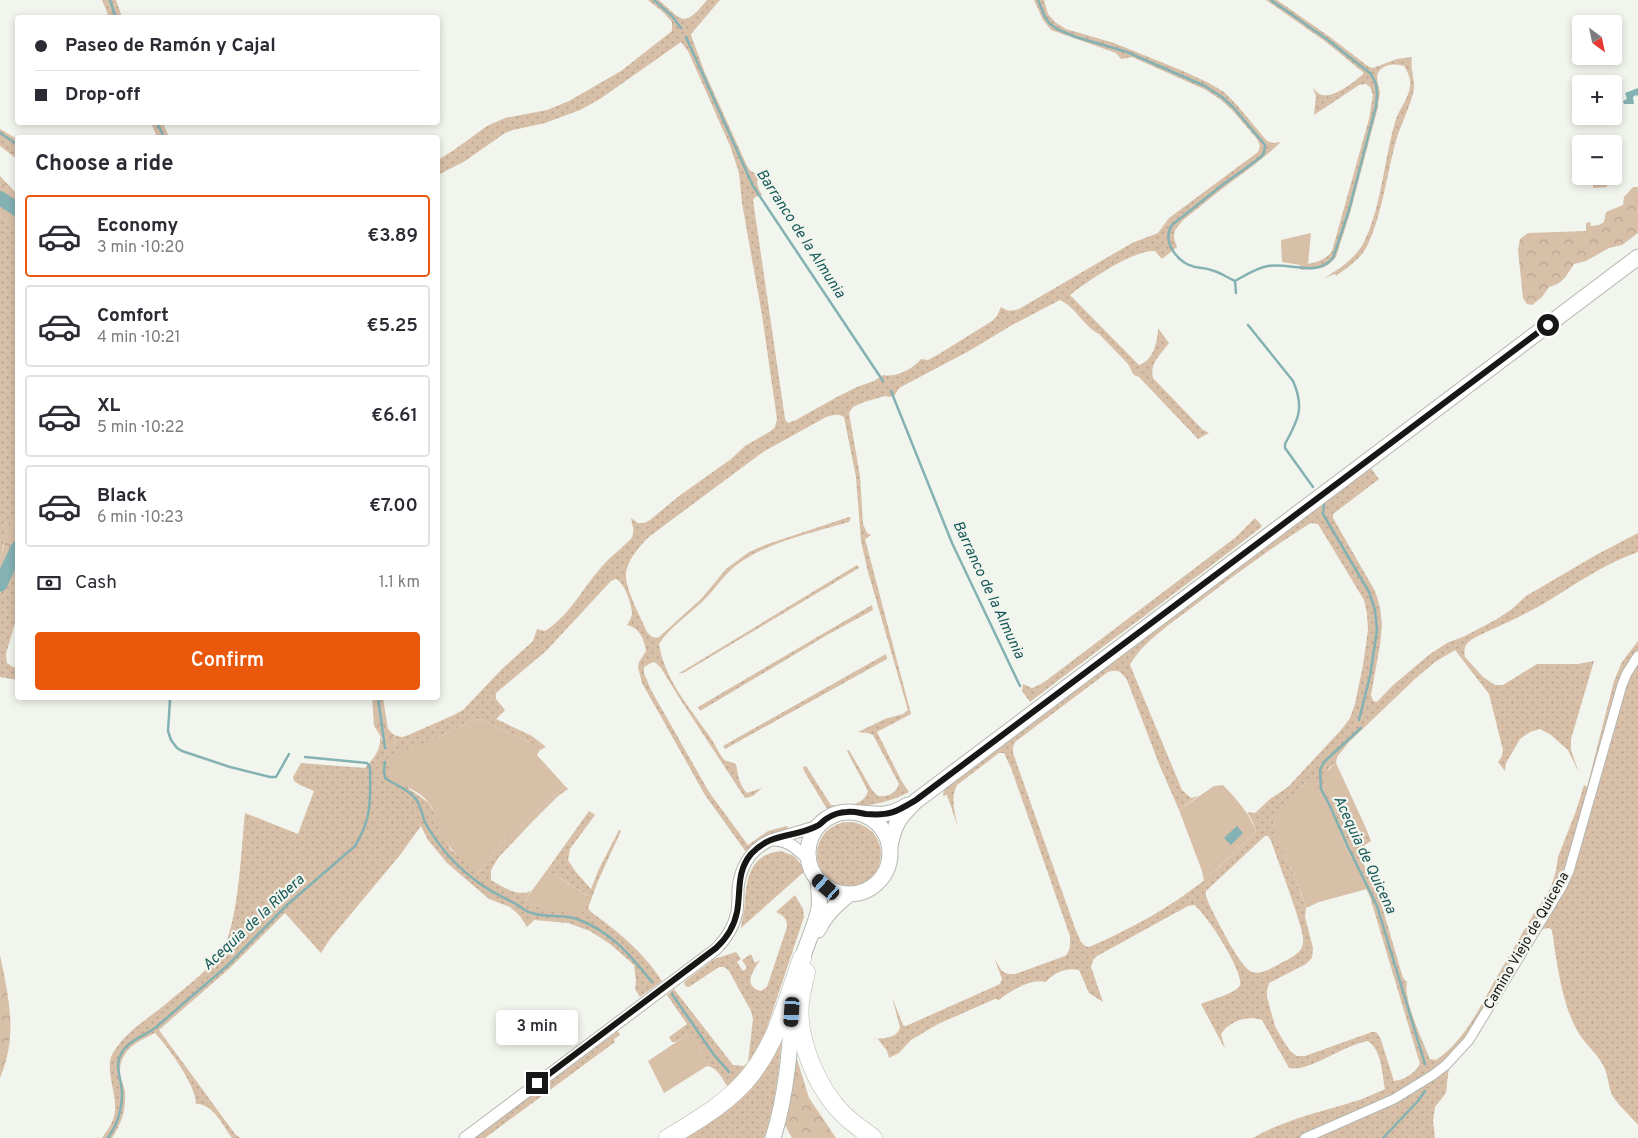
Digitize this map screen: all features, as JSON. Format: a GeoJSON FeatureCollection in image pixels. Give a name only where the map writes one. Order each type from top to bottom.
{"type":"FeatureCollection","features":[{"type":"Feature","properties":{"kind":"highway"},"geometry":{"type":"LineString","coordinates":[[668,1138],[718,1105],[733,1093],[751,1074],[764,1055],[779,1025],[805,958]]}},
{"type":"Feature","properties":{"kind":"highway"},"geometry":{"type":"LineString","coordinates":[[805,958],[800,1002],[800,1023],[809,1060],[825,1090],[842,1113],[873,1138]]}},
{"type":"Feature","properties":{"kind":"main road"},"geometry":{"type":"LineString","coordinates":[[848,895],[826,887],[818,880],[810,867],[808,847],[818,826],[826,818],[837,813],[849,812],[882,815],[896,812],[916,800],[1638,257]]}},
{"type":"Feature","properties":{"kind":"main road"},"geometry":{"type":"LineString","coordinates":[[825,908],[848,895],[866,890],[882,877],[890,857],[893,828],[916,800]]}},
{"type":"Feature","properties":{"kind":"main road"},"geometry":{"type":"LineString","coordinates":[[860,813],[876,822],[887,837],[890,846]]}},
{"type":"Feature","properties":{"kind":"main road"},"geometry":{"type":"LineString","coordinates":[[774,1138],[785,1086],[793,1000],[805,958],[825,908],[818,880]]}},
{"type":"Feature","properties":{"kind":"street","name":"Camino Viejo de Quicena"},"geometry":{"type":"LineString","coordinates":[[1305,1138],[1394,1099],[1433,1075],[1451,1060],[1469,1040],[1561,888],[1569,871],[1622,685],[1638,656]]}},
{"type":"Feature","properties":{"kind":"street"},"geometry":{"type":"LineString","coordinates":[[464,1138],[716,948],[727,936],[735,921],[740,876],[742,868],[751,854],[771,840],[818,826]]}},
{"type":"Feature","properties":{"kind":"street"},"geometry":{"type":"LineString","coordinates":[[771,840],[778,839],[789,843],[808,859]]}},
{"type":"Feature","properties":{"kind":"green space"},"geometry":{"type":"Polygon","coordinates":[[[102,0],[116,0],[121,15],[108,15],[102,0]]]}},
{"type":"Feature","properties":{"kind":"green space"},"geometry":{"type":"Polygon","coordinates":[[[648,0],[659,0],[673,13],[683,19],[693,15],[707,0],[720,0],[691,34],[705,73],[748,168],[756,173],[766,172],[757,181],[762,195],[755,197],[753,200],[785,419],[788,423],[883,375],[899,374],[918,363],[921,359],[928,360],[992,321],[997,316],[1001,307],[1010,311],[1019,309],[1132,243],[1158,233],[1169,218],[1258,152],[1260,146],[1257,139],[1221,100],[1206,90],[1132,57],[1121,59],[1116,53],[1051,30],[1043,20],[1034,0],[1044,0],[1048,14],[1055,22],[1066,29],[1114,43],[1183,71],[1224,92],[1267,141],[1273,143],[1281,142],[1181,222],[1174,234],[1177,247],[1162,259],[1155,251],[1135,255],[1111,267],[1070,295],[1139,365],[1148,359],[1154,350],[1158,328],[1169,343],[1154,364],[1153,378],[1202,429],[1209,433],[1198,439],[1139,377],[1134,375],[1128,364],[1099,334],[1093,331],[1071,307],[1060,300],[899,388],[895,395],[864,402],[853,407],[849,413],[860,476],[863,524],[867,533],[871,535],[865,539],[911,714],[877,732],[909,792],[889,801],[825,815],[827,809],[803,767],[806,766],[831,805],[842,806],[858,803],[866,796],[868,791],[847,751],[849,750],[872,790],[878,796],[891,794],[899,784],[873,735],[858,732],[885,719],[903,714],[908,710],[868,572],[861,541],[856,477],[844,417],[833,415],[826,417],[763,452],[650,536],[632,557],[627,567],[626,579],[630,594],[647,632],[652,637],[658,638],[702,598],[726,569],[749,552],[849,517],[851,518],[849,522],[806,534],[750,556],[728,573],[701,603],[673,627],[659,644],[666,669],[678,692],[724,760],[736,764],[739,780],[744,790],[747,793],[762,788],[753,796],[745,798],[661,668],[653,662],[644,667],[644,673],[651,690],[709,792],[748,845],[768,831],[787,826],[788,830],[760,840],[746,852],[705,795],[642,683],[638,667],[646,651],[643,638],[638,631],[627,625],[632,614],[631,605],[625,589],[616,579],[611,581],[546,651],[496,693],[496,699],[505,710],[496,719],[532,736],[546,747],[540,750],[533,744],[480,719],[472,721],[437,738],[408,788],[429,803],[451,850],[479,872],[505,840],[565,786],[568,789],[558,796],[498,858],[491,870],[491,880],[515,892],[526,893],[531,891],[525,900],[541,907],[558,910],[588,896],[547,870],[589,811],[595,815],[570,849],[568,860],[591,889],[619,830],[621,831],[588,908],[621,935],[662,981],[640,997],[635,989],[634,965],[610,944],[590,931],[568,923],[534,920],[527,927],[520,916],[510,907],[489,899],[447,863],[428,840],[421,826],[400,855],[330,939],[321,953],[285,913],[230,968],[159,1030],[235,1134],[240,1138],[232,1138],[208,1107],[196,1104],[195,1096],[186,1077],[167,1047],[155,1033],[134,1045],[123,1057],[120,1070],[125,1092],[124,1112],[112,1138],[102,1138],[114,1115],[115,1105],[110,1075],[110,1061],[117,1047],[137,1026],[208,968],[220,954],[226,942],[235,907],[245,813],[298,834],[314,791],[294,781],[293,777],[301,763],[365,768],[378,750],[380,737],[388,748],[396,744],[394,735],[406,736],[463,710],[502,669],[533,641],[537,629],[545,631],[563,616],[599,570],[631,539],[633,527],[631,518],[638,523],[650,520],[679,496],[731,459],[745,446],[775,427],[777,419],[762,315],[742,203],[739,173],[731,148],[688,51],[681,42],[600,99],[580,110],[545,123],[505,133],[465,161],[440,174],[440,159],[487,126],[505,118],[547,110],[569,101],[621,71],[672,31],[672,22],[648,0]]]}},
{"type":"Feature","properties":{"kind":"green space"},"geometry":{"type":"Polygon","coordinates":[[[1266,0],[1277,0],[1369,67],[1373,68],[1397,59],[1412,57],[1413,93],[1396,141],[1373,233],[1362,254],[1336,276],[1335,274],[1325,278],[1347,263],[1356,253],[1364,242],[1370,228],[1379,198],[1396,119],[1409,91],[1410,78],[1404,66],[1401,65],[1386,66],[1378,73],[1380,94],[1378,107],[1350,213],[1336,257],[1322,268],[1301,270],[1300,265],[1322,260],[1332,251],[1369,119],[1373,95],[1370,87],[1366,84],[1359,85],[1314,115],[1316,96],[1313,88],[1322,95],[1332,94],[1350,84],[1364,73],[1326,42],[1266,0]]]}},
{"type":"Feature","properties":{"kind":"green space"},"geometry":{"type":"Polygon","coordinates":[[[152,125],[164,125],[168,135],[156,135],[152,125]]]}},
{"type":"Feature","properties":{"kind":"green space"},"geometry":{"type":"Polygon","coordinates":[[[0,129],[15,138],[15,157],[0,146],[0,129]]]}},
{"type":"Feature","properties":{"kind":"green space"},"geometry":{"type":"Polygon","coordinates":[[[0,176],[15,192],[15,232],[0,216],[0,176]]]}},
{"type":"Feature","properties":{"kind":"green space"},"geometry":{"type":"Polygon","coordinates":[[[1593,185],[1607,185],[1607,187],[1593,188],[1593,185]]]}},
{"type":"Feature","properties":{"kind":"green space"},"geometry":{"type":"Polygon","coordinates":[[[1633,187],[1638,187],[1638,233],[1622,245],[1609,248],[1586,261],[1574,264],[1561,281],[1549,287],[1542,297],[1532,305],[1527,304],[1523,298],[1518,250],[1520,239],[1528,233],[1586,231],[1586,223],[1590,222],[1591,226],[1599,225],[1604,222],[1606,212],[1623,205],[1624,197],[1633,187]]]}},
{"type":"Feature","properties":{"kind":"green space"},"geometry":{"type":"Polygon","coordinates":[[[0,216],[15,231],[15,514],[10,522],[0,558],[0,216]]]}},
{"type":"Feature","properties":{"kind":"green space"},"geometry":{"type":"Polygon","coordinates":[[[1311,233],[1308,264],[1300,265],[1282,262],[1281,240],[1311,233]]]}},
{"type":"Feature","properties":{"kind":"green space"},"geometry":{"type":"Polygon","coordinates":[[[1370,467],[1379,479],[1333,514],[1333,518],[1375,591],[1380,607],[1382,625],[1380,645],[1371,695],[1373,701],[1377,702],[1392,686],[1430,654],[1447,643],[1497,619],[1526,596],[1638,533],[1638,552],[1601,569],[1518,618],[1474,638],[1467,644],[1464,651],[1465,657],[1483,677],[1495,685],[1503,685],[1537,664],[1578,664],[1594,661],[1571,739],[1571,750],[1579,773],[1568,750],[1551,735],[1540,729],[1530,732],[1520,739],[1506,763],[1505,771],[1498,762],[1503,750],[1489,694],[1455,650],[1435,662],[1416,678],[1349,742],[1337,757],[1336,763],[1329,768],[1324,784],[1347,832],[1365,826],[1371,841],[1362,847],[1361,858],[1381,903],[1403,978],[1407,982],[1408,999],[1414,1020],[1430,1059],[1436,1060],[1446,1053],[1470,1024],[1551,887],[1558,857],[1584,785],[1587,787],[1614,681],[1622,662],[1638,641],[1638,1125],[1613,1096],[1604,1067],[1580,1035],[1572,1019],[1560,981],[1552,930],[1549,928],[1543,929],[1537,934],[1450,1066],[1446,1093],[1435,1107],[1433,1121],[1435,1138],[1253,1138],[1290,1121],[1360,1100],[1385,1089],[1381,1063],[1376,1050],[1368,1041],[1348,1047],[1307,1066],[1289,1068],[1262,1020],[1251,1018],[1239,1020],[1224,1029],[1221,1034],[1225,1049],[1201,1004],[1234,991],[1240,985],[1240,978],[1223,943],[1207,919],[1194,905],[1188,906],[1097,956],[1093,960],[1091,967],[1103,1002],[1089,993],[1079,970],[1065,970],[1056,973],[1046,982],[1040,981],[1027,984],[1015,989],[999,1000],[995,999],[938,1024],[911,1040],[899,1053],[889,1058],[887,1051],[878,1039],[873,1039],[893,1036],[900,1027],[892,997],[903,1025],[906,1026],[1000,984],[1002,979],[994,957],[1004,972],[1015,974],[1065,956],[1070,947],[1070,936],[1004,753],[999,753],[957,785],[953,800],[958,827],[947,795],[943,796],[944,789],[1370,467]],[[1311,523],[1170,624],[1151,639],[1130,665],[1182,790],[1191,798],[1198,796],[1179,810],[1127,680],[1117,671],[1108,672],[1015,742],[1013,753],[1075,928],[1081,942],[1085,946],[1089,947],[1134,926],[1176,901],[1209,876],[1256,832],[1247,812],[1255,813],[1270,799],[1288,787],[1350,718],[1355,704],[1363,665],[1368,630],[1367,614],[1364,600],[1318,524],[1311,523]],[[1306,783],[1274,817],[1273,824],[1283,853],[1296,879],[1306,908],[1305,917],[1313,948],[1312,958],[1306,964],[1269,983],[1267,997],[1275,1026],[1291,1052],[1297,1056],[1305,1056],[1376,1032],[1380,1037],[1394,1081],[1406,1078],[1420,1064],[1370,897],[1316,785],[1306,783]],[[1265,836],[1206,891],[1209,904],[1229,942],[1241,962],[1252,972],[1259,973],[1270,969],[1294,956],[1302,948],[1302,931],[1268,836],[1265,836]]]}},
{"type":"Feature","properties":{"kind":"green space"},"geometry":{"type":"Polygon","coordinates":[[[15,513],[15,561],[0,592],[0,558],[4,546],[5,532],[15,513]]]}},
{"type":"Feature","properties":{"kind":"green space"},"geometry":{"type":"Polygon","coordinates":[[[1255,518],[1262,526],[1259,529],[1030,702],[1022,691],[1023,684],[1032,688],[1043,683],[1236,537],[1255,518]]]}},
{"type":"Feature","properties":{"kind":"green space"},"geometry":{"type":"Polygon","coordinates":[[[15,561],[15,623],[6,654],[7,663],[15,668],[15,680],[0,677],[0,593],[15,561]]]}},
{"type":"Feature","properties":{"kind":"green space"},"geometry":{"type":"Polygon","coordinates":[[[857,565],[859,568],[685,672],[678,674],[857,565]]]}},
{"type":"Feature","properties":{"kind":"green space"},"geometry":{"type":"Polygon","coordinates":[[[872,605],[873,610],[827,635],[700,711],[698,707],[872,605]]]}},
{"type":"Feature","properties":{"kind":"green space"},"geometry":{"type":"Polygon","coordinates":[[[886,654],[887,659],[725,749],[723,746],[886,654]]]}},
{"type":"Feature","properties":{"kind":"green space"},"geometry":{"type":"Polygon","coordinates":[[[372,700],[383,700],[388,729],[394,735],[396,744],[394,749],[388,748],[374,726],[372,700]]]}},
{"type":"Feature","properties":{"kind":"green space"},"geometry":{"type":"Polygon","coordinates":[[[480,719],[533,744],[540,750],[537,755],[565,786],[505,840],[479,872],[451,849],[443,837],[432,807],[426,799],[390,775],[393,755],[480,719]]]}},
{"type":"Feature","properties":{"kind":"green space"},"geometry":{"type":"Polygon","coordinates":[[[1336,763],[1365,826],[1347,833],[1324,784],[1327,772],[1336,763]]]}},
{"type":"Feature","properties":{"kind":"green space"},"geometry":{"type":"Polygon","coordinates":[[[1312,781],[1326,801],[1367,889],[1319,902],[1306,908],[1295,877],[1277,840],[1273,817],[1306,783],[1312,781]]]}},
{"type":"Feature","properties":{"kind":"green space"},"geometry":{"type":"Polygon","coordinates":[[[1223,785],[1246,812],[1256,832],[1204,881],[1179,810],[1214,786],[1223,785]]]}},
{"type":"Feature","properties":{"kind":"green space"},"geometry":{"type":"Polygon","coordinates":[[[843,822],[855,822],[872,831],[879,842],[881,854],[879,866],[872,877],[855,886],[843,886],[831,881],[822,872],[817,860],[817,848],[822,836],[831,827],[843,822]]]}},
{"type":"Feature","properties":{"kind":"green space"},"geometry":{"type":"Polygon","coordinates":[[[781,851],[794,856],[806,870],[741,928],[747,882],[753,867],[763,856],[781,851]]]}},
{"type":"Feature","properties":{"kind":"green space"},"geometry":{"type":"Polygon","coordinates":[[[547,870],[589,897],[580,916],[541,907],[525,900],[547,870]]]}},
{"type":"Feature","properties":{"kind":"green space"},"geometry":{"type":"Polygon","coordinates":[[[795,895],[803,909],[804,917],[764,1037],[753,1061],[729,1088],[715,1069],[707,1066],[708,1063],[701,1049],[687,1035],[676,1042],[672,1042],[669,1037],[687,1024],[667,995],[674,989],[733,1065],[744,1066],[748,1062],[753,1019],[751,1011],[729,971],[724,967],[719,967],[689,987],[685,986],[684,982],[714,959],[736,952],[741,959],[737,962],[743,971],[747,968],[742,960],[751,954],[755,963],[760,960],[752,973],[750,982],[755,989],[761,991],[767,987],[787,927],[784,918],[776,912],[795,895]]]}},
{"type":"Feature","properties":{"kind":"green space"},"geometry":{"type":"Polygon","coordinates":[[[0,955],[9,1002],[10,1032],[6,1062],[0,1078],[0,955]]]}},
{"type":"Feature","properties":{"kind":"green space"},"geometry":{"type":"Polygon","coordinates":[[[618,1031],[620,1035],[614,1039],[615,1042],[485,1138],[474,1138],[618,1031]]]}},
{"type":"Feature","properties":{"kind":"green space"},"geometry":{"type":"Polygon","coordinates":[[[782,1033],[774,1100],[764,1138],[678,1138],[782,1033]]]}},
{"type":"Feature","properties":{"kind":"green space"},"geometry":{"type":"Polygon","coordinates":[[[687,1035],[694,1040],[702,1051],[708,1063],[707,1066],[664,1093],[648,1061],[687,1035]]]}},
{"type":"Feature","properties":{"kind":"green space"},"geometry":{"type":"Polygon","coordinates":[[[796,1056],[809,1098],[836,1138],[792,1138],[785,1125],[796,1056]]]}},
{"type":"Feature","properties":{"kind":"water"},"geometry":{"type":"Polygon","coordinates":[[[1638,88],[1638,96],[1633,97],[1634,104],[1624,104],[1623,101],[1627,99],[1625,93],[1638,88]]]}},
{"type":"Feature","properties":{"kind":"water"},"geometry":{"type":"Polygon","coordinates":[[[1237,826],[1243,833],[1231,845],[1224,838],[1237,826]]]}},
{"type":"Feature","properties":{"kind":"waterway","name":"Acequia de la Ribera"},"geometry":{"type":"LineString","coordinates":[[110,0],[115,15]]}},
{"type":"Feature","properties":{"kind":"waterway","name":"Barranco de la Almunia"},"geometry":{"type":"LineString","coordinates":[[654,0],[672,16],[681,28]]}},
{"type":"Feature","properties":{"kind":"waterway"},"geometry":{"type":"LineString","coordinates":[[1038,0],[1045,17],[1057,29],[1076,37],[1127,52],[1205,86],[1233,107],[1265,145],[1264,153],[1261,157],[1172,225],[1169,232],[1170,245],[1177,256],[1183,261],[1195,267],[1212,270],[1235,281]]}},
{"type":"Feature","properties":{"kind":"waterway"},"geometry":{"type":"LineString","coordinates":[[1235,281],[1251,272],[1268,266],[1311,268],[1326,264],[1333,258],[1349,210],[1376,106],[1376,84],[1371,74],[1328,40],[1271,0]]}},
{"type":"Feature","properties":{"kind":"waterway","name":"Barranco de la Almunia"},"geometry":{"type":"LineString","coordinates":[[686,37],[753,186],[883,381]]}},
{"type":"Feature","properties":{"kind":"waterway","name":"Acequia de la Ribera"},"geometry":{"type":"LineString","coordinates":[[158,125],[163,135]]}},
{"type":"Feature","properties":{"kind":"waterway"},"geometry":{"type":"LineString","coordinates":[[0,133],[15,143]]}},
{"type":"Feature","properties":{"kind":"waterway"},"geometry":{"type":"LineString","coordinates":[[0,198],[15,208]]}},
{"type":"Feature","properties":{"kind":"waterway","name":"Acequia de Quicena"},"geometry":{"type":"LineString","coordinates":[[1235,281],[1236,293]]}},
{"type":"Feature","properties":{"kind":"waterway","name":"Acequia de Quicena"},"geometry":{"type":"LineString","coordinates":[[1248,325],[1293,381],[1297,390],[1299,399],[1298,414],[1285,448],[1313,487]]}},
{"type":"Feature","properties":{"kind":"waterway","name":"Barranco de la Almunia"},"geometry":{"type":"LineString","coordinates":[[891,391],[952,543],[1020,686]]}},
{"type":"Feature","properties":{"kind":"waterway","name":"Acequia de Quicena"},"geometry":{"type":"LineString","coordinates":[[1324,504],[1323,514],[1369,592],[1375,610],[1377,630],[1370,676],[1359,720]]}},
{"type":"Feature","properties":{"kind":"waterway"},"geometry":{"type":"LineString","coordinates":[[0,585],[15,553]]}},
{"type":"Feature","properties":{"kind":"waterway","name":"Acequia de la Ribera"},"geometry":{"type":"LineString","coordinates":[[170,700],[168,731],[171,740],[182,751],[230,767],[270,777],[276,777],[289,754]]}},
{"type":"Feature","properties":{"kind":"waterway"},"geometry":{"type":"LineString","coordinates":[[378,700],[385,748]]}},
{"type":"Feature","properties":{"kind":"waterway","name":"Acequia de Quicena"},"geometry":{"type":"LineString","coordinates":[[1361,728],[1324,762],[1320,770],[1321,789],[1377,906],[1425,1064]]}},
{"type":"Feature","properties":{"kind":"waterway","name":"Acequia de la Ribera"},"geometry":{"type":"LineString","coordinates":[[108,1138],[114,1128],[121,1107],[122,1088],[118,1064],[126,1047],[155,1028],[228,965],[287,905],[355,846],[361,835],[368,817],[370,767],[367,763],[305,757]]}},
{"type":"Feature","properties":{"kind":"waterway"},"geometry":{"type":"LineString","coordinates":[[385,762],[385,778],[414,797],[419,803],[426,824],[437,841],[449,856],[471,877],[528,912],[572,918],[589,924],[619,945],[652,982]]}},
{"type":"Feature","properties":{"kind":"waterway"},"geometry":{"type":"LineString","coordinates":[[672,994],[714,1055],[729,1072]]}},
{"type":"Feature","properties":{"kind":"waterway","name":"Acequia de Quicena"},"geometry":{"type":"LineString","coordinates":[[1383,1138],[1425,1091]]}},
{"type":"Feature","properties":{"kind":"route"},"geometry":{"type":"LineString","coordinates":[[537,1083],[722,943],[735,921],[742,868],[757,848],[771,840],[818,826],[826,818],[837,813],[849,812],[882,815],[896,812],[916,800],[1548,325]]}}]}
